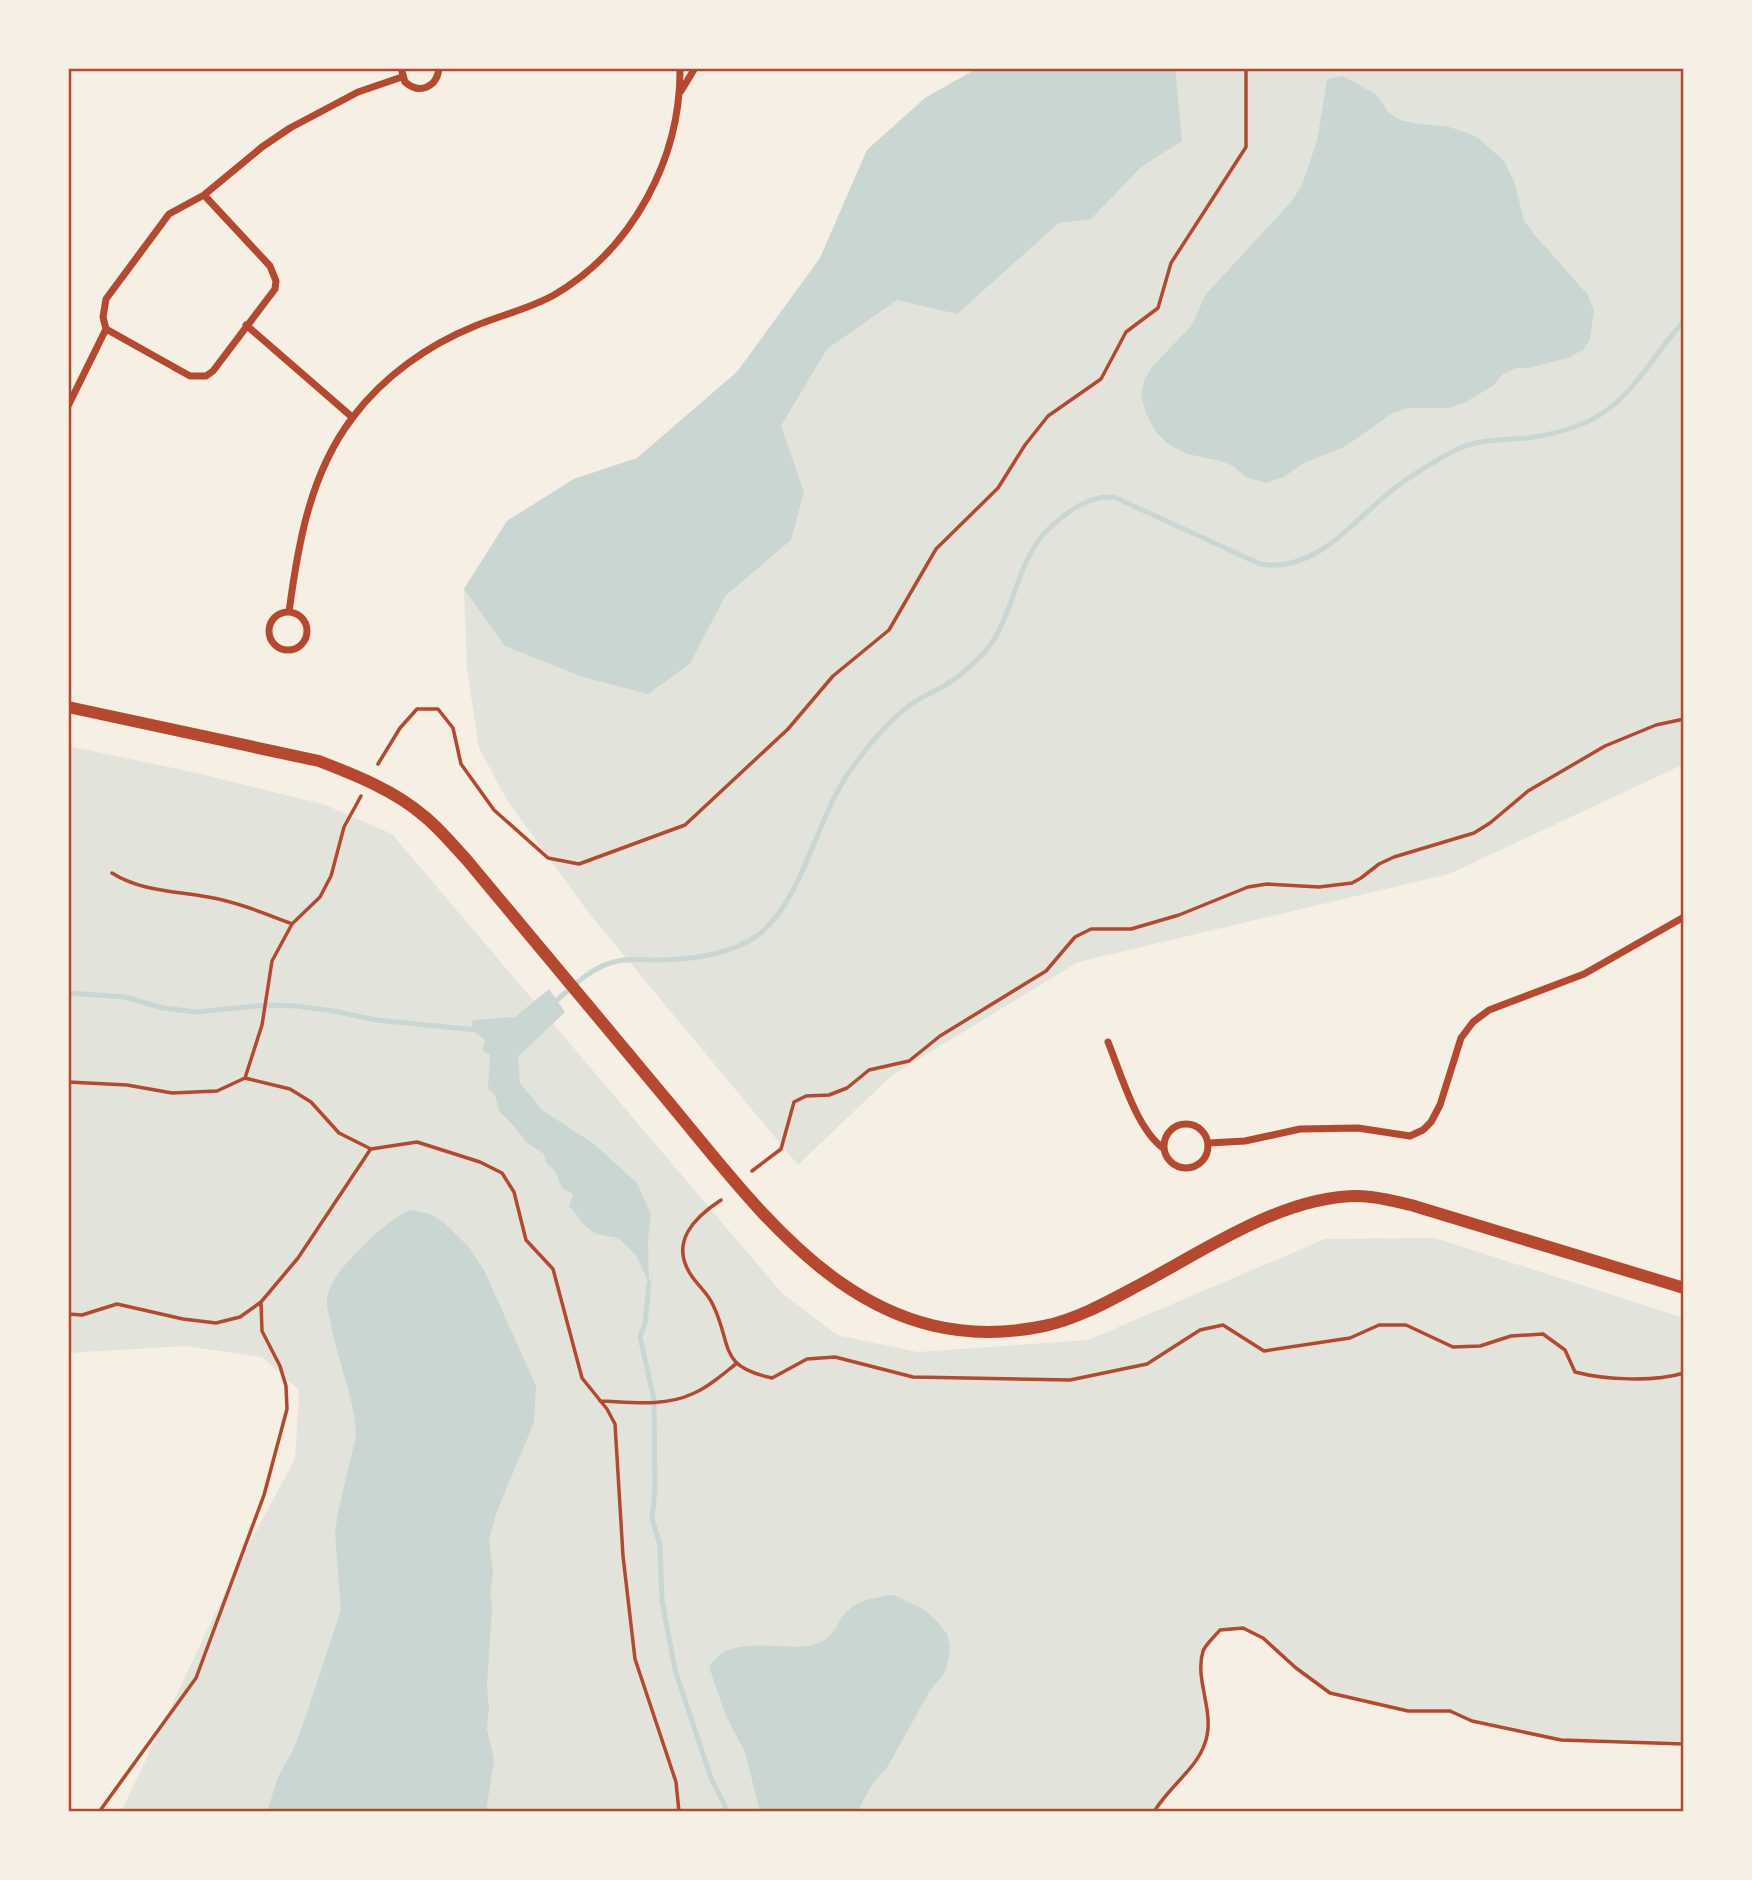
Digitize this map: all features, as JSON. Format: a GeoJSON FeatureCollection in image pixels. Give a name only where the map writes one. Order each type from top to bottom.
{"type":"FeatureCollection","features":[{"type":"Feature","properties":{"kind":"street"},"geometry":{"type":"LineString","coordinates":[[68,406],[106,329],[103,317],[106,299],[169,214],[204,195],[262,147],[290,128],[401,73],[410,87],[423,89],[434,82],[439,68]]}},
{"type":"Feature","properties":{"kind":"street"},"geometry":{"type":"LineString","coordinates":[[289,612],[298,549],[307,512],[319,478],[352,417],[398,371],[425,351],[477,325],[554,295],[604,255],[629,227],[652,192],[670,145],[681,92],[680,68]]}},
{"type":"Feature","properties":{"kind":"street"},"geometry":{"type":"LineString","coordinates":[[681,92],[695,68]]}},
{"type":"Feature","properties":{"kind":"street"},"geometry":{"type":"LineString","coordinates":[[106,329],[190,376],[206,376],[275,289],[274,272],[204,195]]}},
{"type":"Feature","properties":{"kind":"street"},"geometry":{"type":"LineString","coordinates":[[246,325],[352,417]]}},
{"type":"Feature","properties":{"kind":"street"},"geometry":{"type":"LineString","coordinates":[[289,612],[304,621],[306,633],[302,644],[285,650],[274,644],[269,625],[277,615],[289,612]]}},
{"type":"Feature","properties":{"kind":"street"},"geometry":{"type":"LineString","coordinates":[[68,706],[307,758],[350,772],[425,816],[541,949],[765,1217],[829,1276],[888,1311],[915,1321],[970,1330],[996,1331],[1044,1326],[1074,1317],[1111,1300],[1274,1214],[1311,1201],[1359,1196],[1378,1197],[1410,1205],[1684,1288]]}},
{"type":"Feature","properties":{"kind":"street"},"geometry":{"type":"LineString","coordinates":[[1209,1143],[1245,1141],[1300,1129],[1358,1128],[1410,1136],[1423,1130],[1436,1113],[1461,1038],[1472,1022],[1489,1010],[1584,974],[1684,917]]}},
{"type":"Feature","properties":{"kind":"street"},"geometry":{"type":"LineString","coordinates":[[1108,1042],[1140,1117],[1152,1139],[1163,1148]]}},
{"type":"Feature","properties":{"kind":"street"},"geometry":{"type":"LineString","coordinates":[[1184,1123],[1200,1128],[1209,1143],[1203,1160],[1197,1166],[1188,1168],[1172,1163],[1163,1148],[1168,1131],[1175,1125],[1184,1123]]}},
{"type":"Feature","properties":{"kind":"path"},"geometry":{"type":"LineString","coordinates":[[378,764],[400,728],[417,709],[438,709],[453,728],[461,764],[494,810],[548,858],[579,864],[685,825],[788,729],[833,676],[888,630],[936,549],[998,488],[1048,416],[1101,379],[1126,332],[1158,308],[1171,263],[1246,147],[1246,68]]}},
{"type":"Feature","properties":{"kind":"path"},"geometry":{"type":"LineString","coordinates":[[752,1171],[780,1149],[794,1102],[806,1096],[829,1094],[848,1088],[869,1070],[909,1061],[940,1036],[1046,971],[1075,937],[1091,929],[1131,929],[1179,915],[1248,887],[1267,884],[1319,887],[1352,883],[1394,857],[1474,832],[1490,823],[1528,791],[1605,746],[1656,725],[1684,719]]}},
{"type":"Feature","properties":{"kind":"path"},"geometry":{"type":"LineString","coordinates":[[245,1077],[262,1025],[272,961],[292,924],[320,897],[331,876],[344,827],[361,796]]}},
{"type":"Feature","properties":{"kind":"path"},"geometry":{"type":"LineString","coordinates":[[112,873],[132,884],[210,897],[254,908],[292,924]]}},
{"type":"Feature","properties":{"kind":"path"},"geometry":{"type":"LineString","coordinates":[[68,1082],[127,1085],[173,1093],[217,1091],[245,1077],[290,1089],[311,1102],[339,1133],[371,1149],[418,1142],[480,1162],[502,1173],[514,1192],[526,1240],[553,1269],[582,1378],[615,1423],[623,1556],[635,1659],[676,1782],[679,1812]]}},
{"type":"Feature","properties":{"kind":"path"},"geometry":{"type":"LineString","coordinates":[[68,1314],[82,1315],[117,1304],[183,1319],[216,1323],[240,1318],[261,1302],[298,1258],[371,1149]]}},
{"type":"Feature","properties":{"kind":"path"},"geometry":{"type":"LineString","coordinates":[[721,1200],[701,1213],[685,1233],[683,1253],[690,1274],[709,1295],[719,1318],[729,1355],[751,1373],[772,1378],[807,1359],[835,1357],[912,1377],[1070,1380],[1147,1364],[1200,1330],[1223,1325],[1264,1351],[1350,1338],[1380,1325],[1406,1325],[1453,1348],[1480,1346],[1511,1336],[1543,1334],[1565,1350],[1575,1372],[1592,1377],[1668,1378],[1684,1373]]}},
{"type":"Feature","properties":{"kind":"path"},"geometry":{"type":"LineString","coordinates":[[99,1812],[196,1678],[264,1496],[287,1409],[286,1386],[281,1366],[262,1331],[261,1302]]}},
{"type":"Feature","properties":{"kind":"path"},"geometry":{"type":"LineString","coordinates":[[600,1401],[667,1401],[694,1393],[737,1363]]}},
{"type":"Feature","properties":{"kind":"path"},"geometry":{"type":"LineString","coordinates":[[1154,1812],[1163,1795],[1192,1765],[1206,1742],[1208,1707],[1202,1677],[1203,1650],[1220,1630],[1243,1628],[1263,1638],[1296,1668],[1330,1693],[1408,1711],[1450,1711],[1472,1721],[1561,1740],[1684,1744]]}},
{"type":"Feature","properties":{"kind":"shaded area"},"geometry":{"type":"Polygon","coordinates":[[[977,68],[1684,68],[1684,764],[1449,874],[1078,962],[891,1076],[798,1165],[588,912],[507,800],[479,748],[467,670],[464,589],[507,521],[574,479],[637,458],[737,372],[820,258],[867,150],[925,98],[977,68]]]}},
{"type":"Feature","properties":{"kind":"shaded area"},"geometry":{"type":"Polygon","coordinates":[[[978,68],[1175,68],[1182,141],[1141,167],[1091,219],[1059,223],[957,314],[897,300],[827,349],[781,426],[804,492],[791,540],[725,596],[690,664],[648,694],[583,677],[505,646],[464,589],[507,521],[574,479],[637,458],[737,372],[820,258],[867,150],[925,98],[978,68]]]}},
{"type":"Feature","properties":{"kind":"shaded area"},"geometry":{"type":"Polygon","coordinates":[[[1343,76],[1377,95],[1388,112],[1400,120],[1465,132],[1478,138],[1504,161],[1514,181],[1524,220],[1588,295],[1594,311],[1590,339],[1583,350],[1567,358],[1528,368],[1516,368],[1503,374],[1493,386],[1464,403],[1448,408],[1408,408],[1391,414],[1346,446],[1302,464],[1284,477],[1266,483],[1246,477],[1233,466],[1221,461],[1187,454],[1168,444],[1155,431],[1141,396],[1144,381],[1151,368],[1191,326],[1206,294],[1291,202],[1302,185],[1317,141],[1327,79],[1343,76]]]}},
{"type":"Feature","properties":{"kind":"shaded area"},"geometry":{"type":"Polygon","coordinates":[[[68,746],[192,772],[323,804],[392,834],[781,1292],[837,1335],[918,1352],[1088,1340],[1325,1239],[1435,1238],[1684,1318],[1684,1743],[1561,1739],[1472,1721],[1450,1711],[1408,1711],[1330,1693],[1296,1668],[1263,1638],[1243,1628],[1220,1630],[1203,1651],[1201,1674],[1208,1720],[1205,1743],[1195,1762],[1154,1812],[121,1812],[240,1561],[295,1459],[299,1390],[262,1357],[185,1346],[68,1353],[68,746]]]}},
{"type":"Feature","properties":{"kind":"shaded area"},"geometry":{"type":"Polygon","coordinates":[[[549,989],[565,1012],[518,1057],[520,1083],[542,1110],[594,1144],[637,1183],[651,1214],[648,1240],[649,1283],[636,1255],[618,1238],[596,1234],[584,1225],[569,1206],[573,1194],[562,1188],[555,1171],[546,1163],[544,1154],[527,1143],[499,1111],[495,1095],[488,1089],[490,1055],[483,1051],[485,1040],[471,1029],[473,1020],[515,1017],[549,989]]]}},
{"type":"Feature","properties":{"kind":"shaded area"},"geometry":{"type":"Polygon","coordinates":[[[411,1210],[430,1214],[442,1221],[468,1246],[484,1270],[536,1386],[534,1422],[496,1514],[489,1540],[493,1573],[490,1593],[492,1608],[487,1729],[494,1760],[486,1812],[267,1812],[278,1777],[293,1750],[306,1716],[341,1610],[335,1533],[356,1436],[353,1408],[334,1339],[328,1292],[350,1259],[377,1232],[411,1210]]]}},
{"type":"Feature","properties":{"kind":"shaded area"},"geometry":{"type":"Polygon","coordinates":[[[894,1595],[923,1609],[938,1622],[947,1634],[950,1647],[945,1672],[929,1692],[888,1766],[873,1783],[857,1812],[760,1812],[745,1752],[726,1716],[709,1667],[719,1655],[732,1649],[747,1646],[809,1646],[821,1642],[856,1605],[870,1599],[894,1595]]]}},
{"type":"Feature","properties":{"kind":"waterway"},"geometry":{"type":"LineString","coordinates":[[554,1003],[582,979],[605,965],[625,960],[668,960],[709,955],[735,947],[758,935],[787,902],[838,790],[857,762],[893,719],[915,702],[955,679],[988,648],[998,633],[1032,551],[1048,529],[1075,508],[1096,499],[1114,497],[1260,564],[1281,565],[1300,561],[1334,541],[1402,483],[1458,449],[1483,442],[1556,432],[1603,413],[1636,382],[1684,321]]}},
{"type":"Feature","properties":{"kind":"waterway"},"geometry":{"type":"LineString","coordinates":[[68,993],[125,997],[163,1008],[196,1012],[266,1005],[296,1006],[376,1020],[477,1030]]}},
{"type":"Feature","properties":{"kind":"waterway"},"geometry":{"type":"LineString","coordinates":[[649,1283],[645,1324],[640,1337],[654,1400],[655,1490],[652,1518],[660,1545],[662,1600],[675,1670],[711,1778],[725,1806],[724,1812]]}}]}
